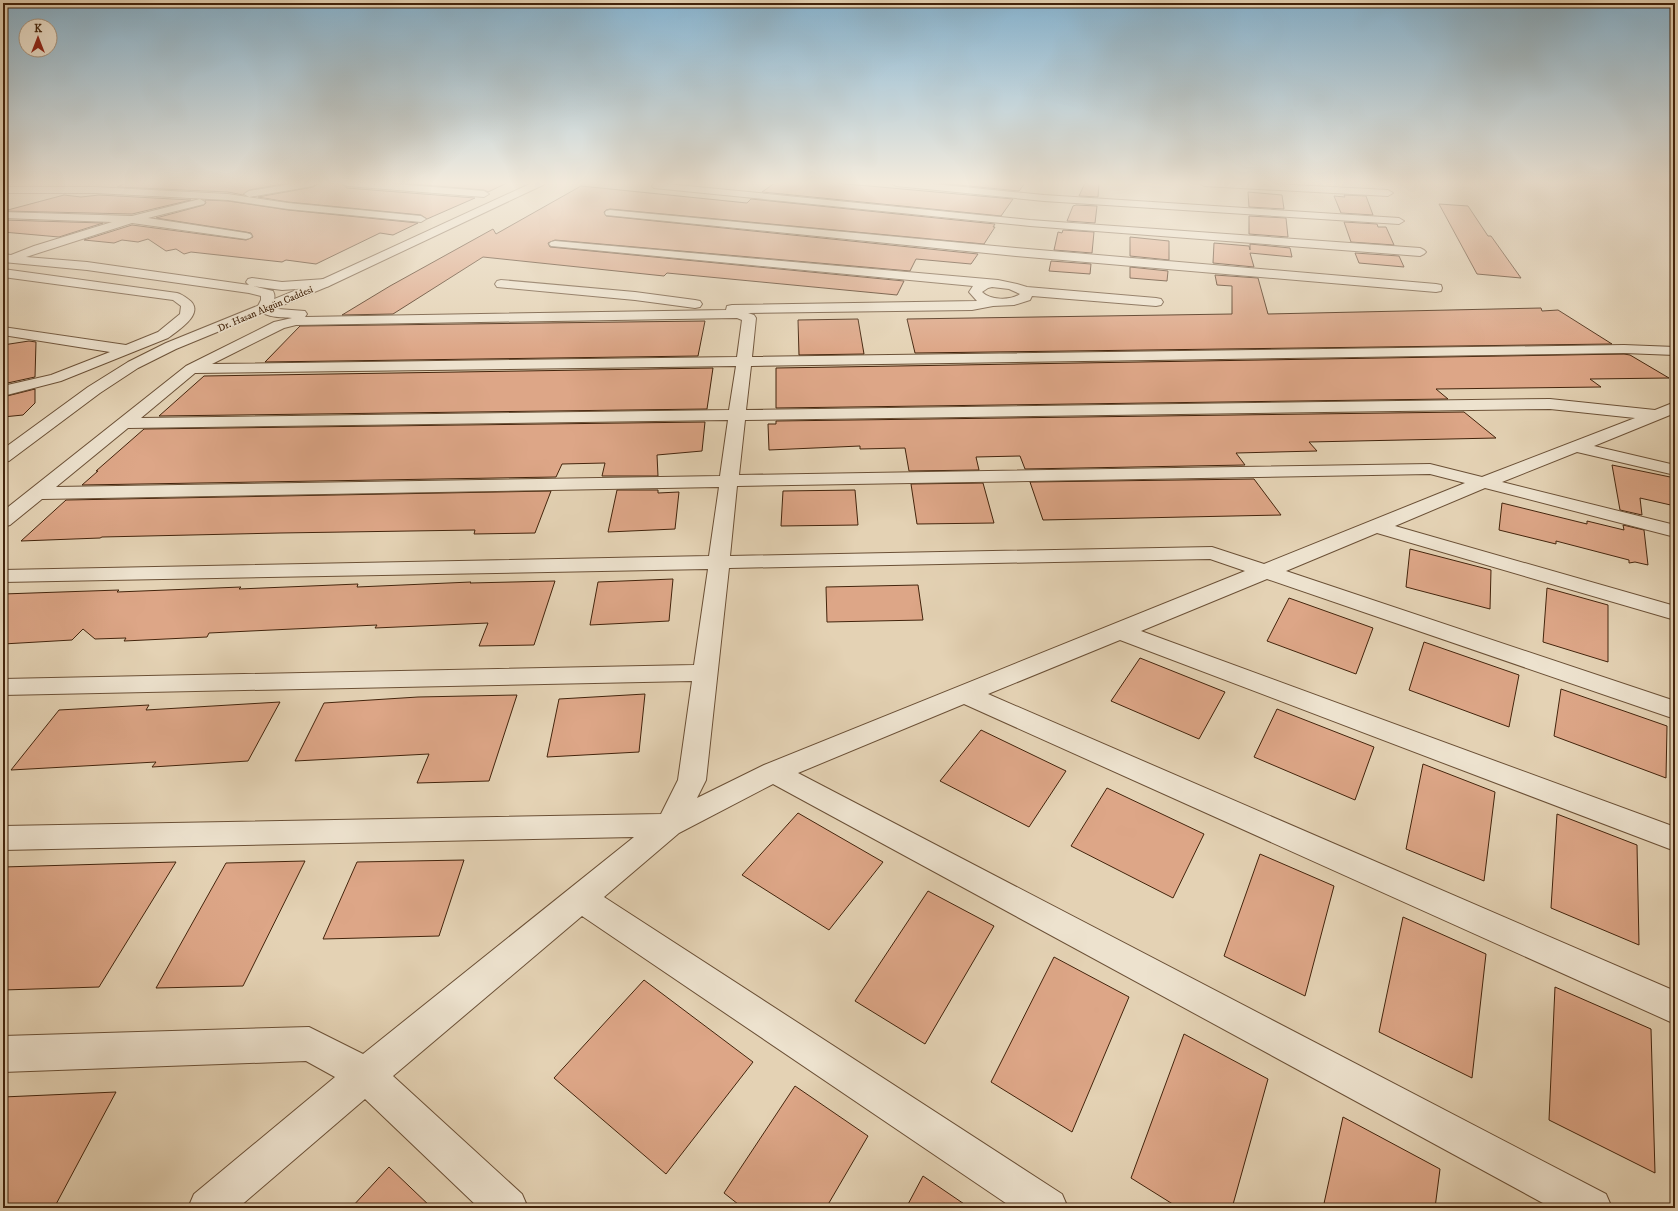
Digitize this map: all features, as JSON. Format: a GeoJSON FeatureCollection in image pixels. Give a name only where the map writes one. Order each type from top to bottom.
{"type":"FeatureCollection","features":[{"type":"Feature","properties":{"kind":"street"},"geometry":{"type":"LineString","coordinates":[[8,256],[63,240]]}},
{"type":"Feature","properties":{"kind":"street","name":"Dr. Hasan Akgün Caddesi"},"geometry":{"type":"LineString","coordinates":[[3,457],[94,390],[133,365],[171,346],[325,283],[418,240]]}},
{"type":"Feature","properties":{"kind":"street"},"geometry":{"type":"LineString","coordinates":[[919,240],[1436,288]]}},
{"type":"Feature","properties":{"kind":"street"},"geometry":{"type":"LineString","coordinates":[[1224,240],[1420,252]]}},
{"type":"Feature","properties":{"kind":"street"},"geometry":{"type":"LineString","coordinates":[[555,244],[1007,285],[1024,291],[1156,302]]}},
{"type":"Feature","properties":{"kind":"street"},"geometry":{"type":"LineString","coordinates":[[1007,285],[1018,248]]}},
{"type":"Feature","properties":{"kind":"street"},"geometry":{"type":"LineString","coordinates":[[8,256],[177,272],[282,286],[325,283]]}},
{"type":"Feature","properties":{"kind":"street"},"geometry":{"type":"LineString","coordinates":[[8,256],[250,289],[268,294],[268,300],[264,308],[276,313],[302,314],[972,306],[992,302],[1016,302],[1025,297],[1024,291]]}},
{"type":"Feature","properties":{"kind":"street"},"geometry":{"type":"LineString","coordinates":[[3,273],[140,291],[177,298],[188,305],[187,315],[163,335],[56,378],[3,391]]}},
{"type":"Feature","properties":{"kind":"street"},"geometry":{"type":"LineString","coordinates":[[501,284],[635,296],[728,309]]}},
{"type":"Feature","properties":{"kind":"street"},"geometry":{"type":"LineString","coordinates":[[991,284],[980,287],[975,292],[980,298],[992,302]]}},
{"type":"Feature","properties":{"kind":"street"},"geometry":{"type":"LineString","coordinates":[[3,521],[191,369],[279,325],[296,321],[731,314],[738,314],[749,318],[692,780],[669,825]]}},
{"type":"Feature","properties":{"kind":"street"},"geometry":{"type":"LineString","coordinates":[[3,331],[127,350]]}},
{"type":"Feature","properties":{"kind":"street"},"geometry":{"type":"LineString","coordinates":[[191,369],[1624,349],[1675,351]]}},
{"type":"Feature","properties":{"kind":"street"},"geometry":{"type":"LineString","coordinates":[[124,423],[1550,404],[1669,414]]}},
{"type":"Feature","properties":{"kind":"street"},"geometry":{"type":"LineString","coordinates":[[208,1208],[366,1074],[669,825],[773,772],[1484,482],[1669,414]]}},
{"type":"Feature","properties":{"kind":"street"},"geometry":{"type":"LineString","coordinates":[[1576,447],[1675,470]]}},
{"type":"Feature","properties":{"kind":"street"},"geometry":{"type":"LineString","coordinates":[[38,493],[1430,469],[1675,531]]}},
{"type":"Feature","properties":{"kind":"street"},"geometry":{"type":"LineString","coordinates":[[1374,526],[1675,613]]}},
{"type":"Feature","properties":{"kind":"street"},"geometry":{"type":"LineString","coordinates":[[3,576],[1212,553],[1675,710]]}},
{"type":"Feature","properties":{"kind":"street"},"geometry":{"type":"LineString","coordinates":[[1120,631],[1675,838]]}},
{"type":"Feature","properties":{"kind":"street"},"geometry":{"type":"LineString","coordinates":[[3,687],[706,673]]}},
{"type":"Feature","properties":{"kind":"street"},"geometry":{"type":"LineString","coordinates":[[964,694],[1675,1008]]}},
{"type":"Feature","properties":{"kind":"street"},"geometry":{"type":"LineString","coordinates":[[773,772],[1592,1208]]}},
{"type":"Feature","properties":{"kind":"street"},"geometry":{"type":"LineString","coordinates":[[3,838],[669,825]]}},
{"type":"Feature","properties":{"kind":"street"},"geometry":{"type":"LineString","coordinates":[[580,898],[1048,1208]]}},
{"type":"Feature","properties":{"kind":"street"},"geometry":{"type":"LineString","coordinates":[[3,1054],[309,1044],[366,1074],[508,1208]]}},
{"type":"Feature","properties":{"kind":"building"},"geometry":{"type":"Polygon","coordinates":[[[84,240],[146,240],[138,242],[122,240],[114,243],[84,240]]]}},
{"type":"Feature","properties":{"kind":"building"},"geometry":{"type":"Polygon","coordinates":[[[149,240],[367,240],[316,264],[286,260],[282,262],[191,252],[184,254],[176,249],[166,251],[149,240]]]}},
{"type":"Feature","properties":{"kind":"building"},"geometry":{"type":"Polygon","coordinates":[[[474,240],[836,240],[978,254],[971,264],[916,259],[910,271],[555,240],[548,243],[550,247],[904,281],[897,295],[667,273],[664,276],[483,257],[393,314],[342,315],[390,286],[474,240]]]}},
{"type":"Feature","properties":{"kind":"building"},"geometry":{"type":"Polygon","coordinates":[[[936,240],[987,240],[984,244],[936,240]]]}},
{"type":"Feature","properties":{"kind":"building"},"geometry":{"type":"Polygon","coordinates":[[[1056,240],[1093,240],[1092,253],[1054,250],[1056,240]]]}},
{"type":"Feature","properties":{"kind":"building"},"geometry":{"type":"Polygon","coordinates":[[[1130,240],[1169,241],[1169,260],[1130,256],[1130,240]]]}},
{"type":"Feature","properties":{"kind":"building"},"geometry":{"type":"Polygon","coordinates":[[[1350,240],[1392,240],[1394,245],[1351,242],[1350,240]]]}},
{"type":"Feature","properties":{"kind":"building"},"geometry":{"type":"Polygon","coordinates":[[[1458,240],[1494,240],[1521,278],[1477,274],[1458,240]]]}},
{"type":"Feature","properties":{"kind":"building"},"geometry":{"type":"Polygon","coordinates":[[[1214,243],[1249,246],[1250,250],[1250,244],[1290,248],[1292,257],[1250,253],[1254,267],[1213,263],[1214,243]]]}},
{"type":"Feature","properties":{"kind":"building"},"geometry":{"type":"Polygon","coordinates":[[[1355,253],[1399,256],[1404,267],[1359,263],[1355,253]]]}},
{"type":"Feature","properties":{"kind":"building"},"geometry":{"type":"Polygon","coordinates":[[[1051,261],[1091,264],[1090,274],[1049,271],[1051,261]]]}},
{"type":"Feature","properties":{"kind":"building"},"geometry":{"type":"Polygon","coordinates":[[[1130,267],[1168,271],[1167,281],[1130,278],[1130,267]]]}},
{"type":"Feature","properties":{"kind":"building"},"geometry":{"type":"Polygon","coordinates":[[[1215,275],[1258,278],[1268,314],[1541,308],[1542,311],[1558,310],[1612,344],[915,353],[907,319],[1232,314],[1232,286],[1217,285],[1215,275]]]}},
{"type":"Feature","properties":{"kind":"building"},"geometry":{"type":"Polygon","coordinates":[[[858,319],[864,354],[799,355],[798,320],[858,319]]]}},
{"type":"Feature","properties":{"kind":"building"},"geometry":{"type":"Polygon","coordinates":[[[705,321],[698,356],[265,362],[300,326],[705,321]]]}},
{"type":"Feature","properties":{"kind":"building"},"geometry":{"type":"Polygon","coordinates":[[[29,341],[36,342],[35,377],[3,384],[3,345],[29,341]]]}},
{"type":"Feature","properties":{"kind":"building"},"geometry":{"type":"Polygon","coordinates":[[[1630,355],[1669,378],[1590,379],[1601,387],[1436,389],[1448,399],[776,408],[776,368],[1630,355]]]}},
{"type":"Feature","properties":{"kind":"building"},"geometry":{"type":"Polygon","coordinates":[[[713,368],[707,409],[159,416],[204,376],[713,368]]]}},
{"type":"Feature","properties":{"kind":"building"},"geometry":{"type":"Polygon","coordinates":[[[35,389],[35,403],[23,415],[3,417],[3,397],[35,389]]]}},
{"type":"Feature","properties":{"kind":"building"},"geometry":{"type":"Polygon","coordinates":[[[1464,412],[1496,438],[1309,442],[1317,451],[1236,453],[1245,465],[1025,469],[1020,456],[976,457],[979,470],[909,471],[905,448],[860,449],[860,446],[769,450],[768,424],[776,424],[776,421],[1464,412]]]}},
{"type":"Feature","properties":{"kind":"building"},"geometry":{"type":"Polygon","coordinates":[[[705,422],[702,451],[657,455],[658,476],[602,476],[605,463],[562,464],[556,477],[82,485],[144,429],[705,422]]]}},
{"type":"Feature","properties":{"kind":"building"},"geometry":{"type":"Polygon","coordinates":[[[1612,465],[1675,478],[1675,506],[1640,498],[1642,515],[1620,510],[1612,465]]]}},
{"type":"Feature","properties":{"kind":"building"},"geometry":{"type":"Polygon","coordinates":[[[1254,479],[1281,515],[1043,520],[1030,482],[1254,479]]]}},
{"type":"Feature","properties":{"kind":"building"},"geometry":{"type":"Polygon","coordinates":[[[983,483],[994,523],[917,524],[911,484],[983,483]]]}},
{"type":"Feature","properties":{"kind":"building"},"geometry":{"type":"Polygon","coordinates":[[[617,490],[658,490],[658,493],[679,492],[675,529],[608,532],[617,490]]]}},
{"type":"Feature","properties":{"kind":"building"},"geometry":{"type":"Polygon","coordinates":[[[855,490],[858,525],[781,526],[783,491],[855,490]]]}},
{"type":"Feature","properties":{"kind":"building"},"geometry":{"type":"Polygon","coordinates":[[[551,491],[535,533],[474,534],[475,530],[280,533],[102,537],[21,541],[66,500],[551,491]]]}},
{"type":"Feature","properties":{"kind":"building"},"geometry":{"type":"Polygon","coordinates":[[[1502,503],[1587,524],[1587,521],[1624,530],[1623,525],[1644,530],[1648,565],[1635,562],[1629,563],[1629,560],[1556,541],[1556,544],[1499,530],[1502,503]]]}},
{"type":"Feature","properties":{"kind":"building"},"geometry":{"type":"Polygon","coordinates":[[[1410,549],[1491,570],[1490,609],[1406,587],[1410,549]]]}},
{"type":"Feature","properties":{"kind":"building"},"geometry":{"type":"Polygon","coordinates":[[[673,579],[669,621],[590,625],[598,582],[673,579]]]}},
{"type":"Feature","properties":{"kind":"building"},"geometry":{"type":"Polygon","coordinates":[[[555,581],[534,645],[479,646],[488,623],[375,628],[377,625],[209,633],[207,637],[124,641],[126,638],[95,639],[83,629],[72,640],[3,644],[3,594],[119,590],[117,592],[241,587],[239,589],[358,584],[357,587],[471,582],[470,583],[555,581]]]}},
{"type":"Feature","properties":{"kind":"building"},"geometry":{"type":"Polygon","coordinates":[[[918,585],[923,620],[827,622],[826,587],[918,585]]]}},
{"type":"Feature","properties":{"kind":"building"},"geometry":{"type":"Polygon","coordinates":[[[1547,588],[1608,605],[1608,662],[1543,642],[1547,588]]]}},
{"type":"Feature","properties":{"kind":"building"},"geometry":{"type":"Polygon","coordinates":[[[1289,598],[1373,628],[1356,674],[1267,641],[1289,598]]]}},
{"type":"Feature","properties":{"kind":"building"},"geometry":{"type":"Polygon","coordinates":[[[1424,642],[1519,675],[1509,727],[1409,690],[1424,642]]]}},
{"type":"Feature","properties":{"kind":"building"},"geometry":{"type":"Polygon","coordinates":[[[1140,658],[1225,692],[1199,739],[1111,701],[1140,658]]]}},
{"type":"Feature","properties":{"kind":"building"},"geometry":{"type":"Polygon","coordinates":[[[1561,689],[1667,726],[1666,778],[1554,736],[1561,689]]]}},
{"type":"Feature","properties":{"kind":"building"},"geometry":{"type":"Polygon","coordinates":[[[645,694],[639,752],[547,757],[559,699],[645,694]]]}},
{"type":"Feature","properties":{"kind":"building"},"geometry":{"type":"Polygon","coordinates":[[[517,695],[489,781],[417,783],[429,754],[295,761],[324,703],[418,697],[517,695]]]}},
{"type":"Feature","properties":{"kind":"building"},"geometry":{"type":"Polygon","coordinates":[[[280,702],[248,761],[152,767],[156,762],[11,770],[59,710],[149,705],[146,710],[280,702]]]}},
{"type":"Feature","properties":{"kind":"building"},"geometry":{"type":"Polygon","coordinates":[[[1277,709],[1374,747],[1355,800],[1254,757],[1277,709]]]}},
{"type":"Feature","properties":{"kind":"building"},"geometry":{"type":"Polygon","coordinates":[[[981,730],[1066,771],[1029,827],[940,781],[981,730]]]}},
{"type":"Feature","properties":{"kind":"building"},"geometry":{"type":"Polygon","coordinates":[[[1423,764],[1495,792],[1484,881],[1406,849],[1423,764]]]}},
{"type":"Feature","properties":{"kind":"building"},"geometry":{"type":"Polygon","coordinates":[[[1107,788],[1204,834],[1173,898],[1071,846],[1107,788]]]}},
{"type":"Feature","properties":{"kind":"building"},"geometry":{"type":"Polygon","coordinates":[[[798,813],[883,862],[829,930],[742,875],[798,813]]]}},
{"type":"Feature","properties":{"kind":"building"},"geometry":{"type":"Polygon","coordinates":[[[1557,814],[1637,845],[1639,945],[1551,908],[1557,814]]]}},
{"type":"Feature","properties":{"kind":"building"},"geometry":{"type":"Polygon","coordinates":[[[1260,854],[1334,886],[1305,996],[1224,956],[1260,854]]]}},
{"type":"Feature","properties":{"kind":"building"},"geometry":{"type":"Polygon","coordinates":[[[464,860],[439,936],[323,939],[357,862],[464,860]]]}},
{"type":"Feature","properties":{"kind":"building"},"geometry":{"type":"Polygon","coordinates":[[[305,861],[243,986],[156,988],[226,863],[305,861]]]}},
{"type":"Feature","properties":{"kind":"building"},"geometry":{"type":"Polygon","coordinates":[[[176,862],[99,987],[3,990],[3,867],[176,862]]]}},
{"type":"Feature","properties":{"kind":"building"},"geometry":{"type":"Polygon","coordinates":[[[928,891],[994,926],[925,1044],[855,1001],[928,891]]]}},
{"type":"Feature","properties":{"kind":"building"},"geometry":{"type":"Polygon","coordinates":[[[1403,917],[1486,954],[1472,1078],[1379,1032],[1403,917]]]}},
{"type":"Feature","properties":{"kind":"building"},"geometry":{"type":"Polygon","coordinates":[[[1054,957],[1129,997],[1072,1132],[991,1082],[1054,957]]]}},
{"type":"Feature","properties":{"kind":"building"},"geometry":{"type":"Polygon","coordinates":[[[644,980],[753,1062],[666,1174],[554,1078],[644,980]]]}},
{"type":"Feature","properties":{"kind":"building"},"geometry":{"type":"Polygon","coordinates":[[[1555,987],[1651,1029],[1655,1173],[1549,1120],[1555,987]]]}},
{"type":"Feature","properties":{"kind":"building"},"geometry":{"type":"Polygon","coordinates":[[[1184,1034],[1268,1079],[1232,1208],[1179,1208],[1131,1178],[1184,1034]]]}},
{"type":"Feature","properties":{"kind":"building"},"geometry":{"type":"Polygon","coordinates":[[[795,1086],[868,1136],[826,1208],[743,1208],[724,1193],[795,1086]]]}},
{"type":"Feature","properties":{"kind":"building"},"geometry":{"type":"Polygon","coordinates":[[[116,1092],[54,1208],[3,1208],[3,1097],[116,1092]]]}},
{"type":"Feature","properties":{"kind":"building"},"geometry":{"type":"Polygon","coordinates":[[[1343,1117],[1440,1169],[1435,1208],[1323,1208],[1343,1117]]]}},
{"type":"Feature","properties":{"kind":"building"},"geometry":{"type":"Polygon","coordinates":[[[389,1167],[432,1208],[351,1208],[389,1167]]]}},
{"type":"Feature","properties":{"kind":"building"},"geometry":{"type":"Polygon","coordinates":[[[923,1176],[970,1208],[906,1208],[923,1176]]]}}]}
